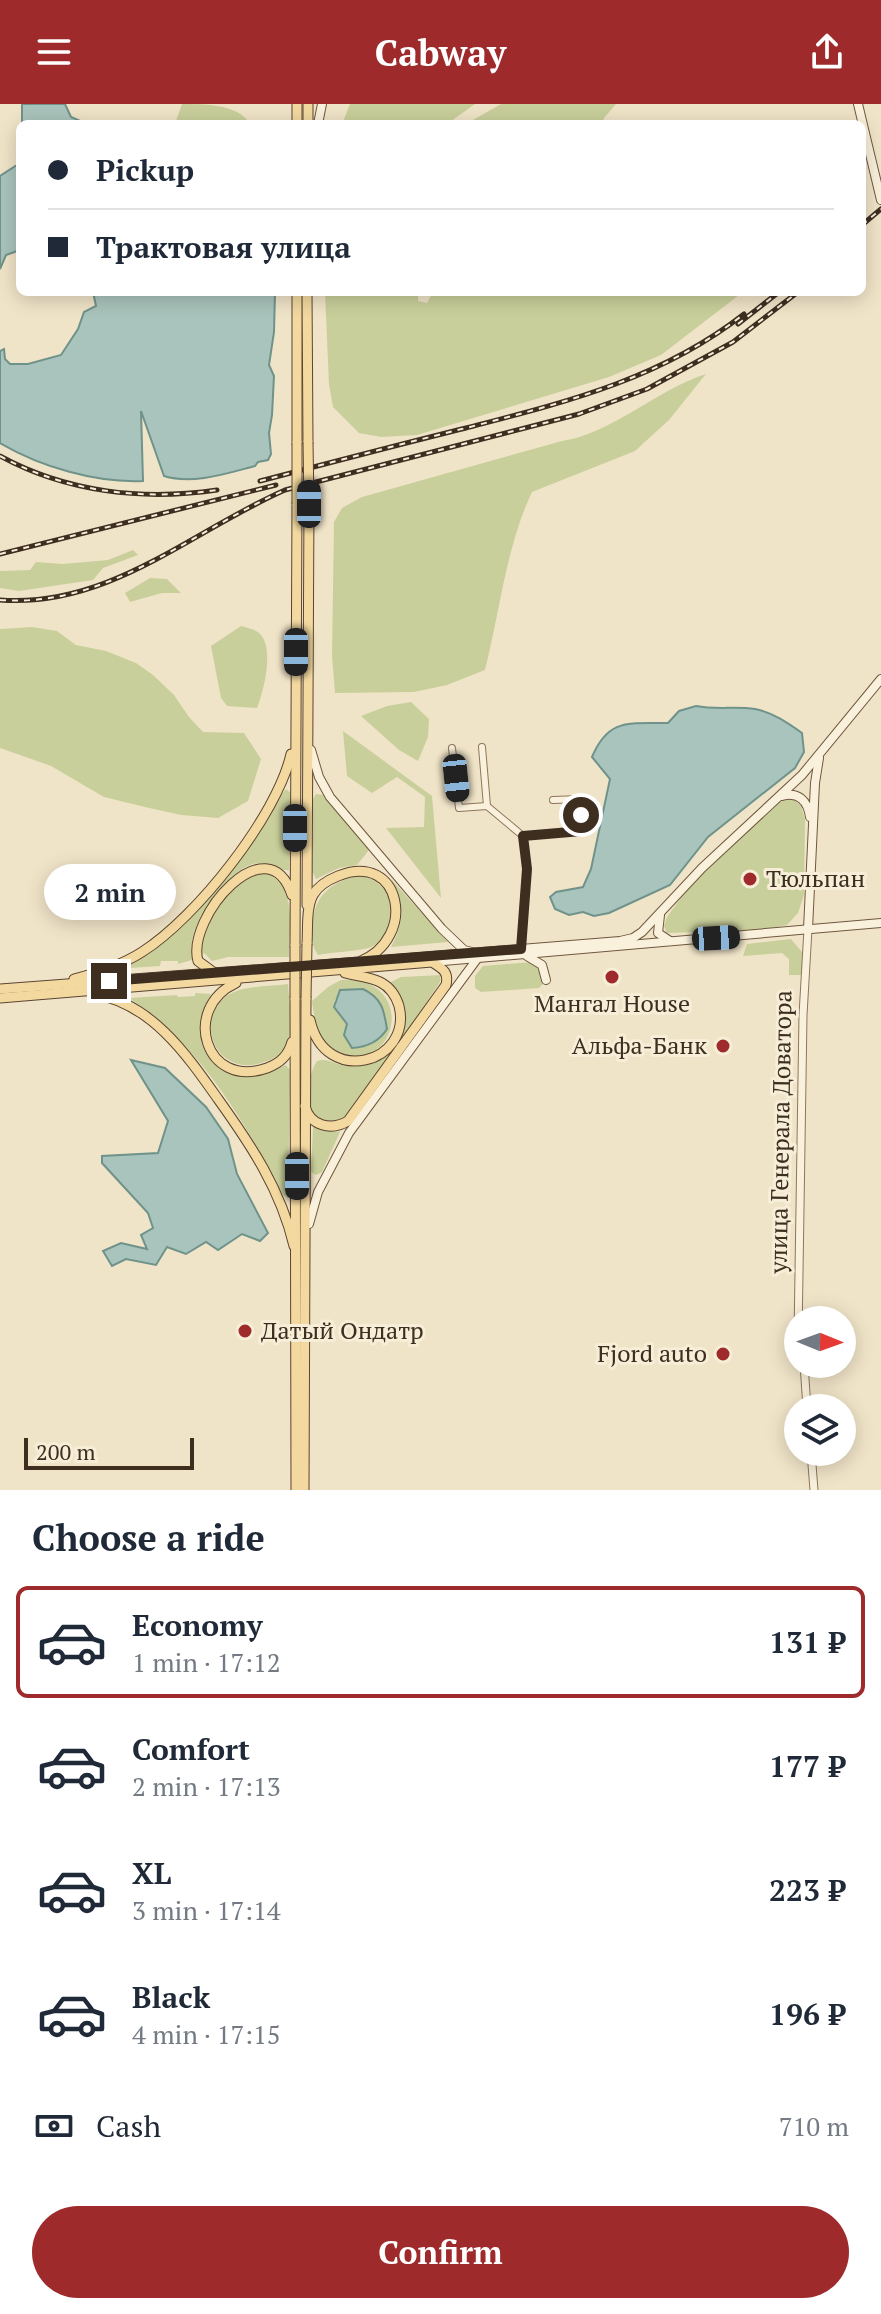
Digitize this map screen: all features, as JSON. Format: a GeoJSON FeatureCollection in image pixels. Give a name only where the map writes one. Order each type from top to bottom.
{"type":"FeatureCollection","features":[{"type":"Feature","properties":{"kind":"main road"},"geometry":{"type":"LineString","coordinates":[[866,138],[881,200]]}},
{"type":"Feature","properties":{"kind":"main road"},"geometry":{"type":"LineString","coordinates":[[296,1490],[297,296]]}},
{"type":"Feature","properties":{"kind":"main road"},"geometry":{"type":"LineString","coordinates":[[304,1490],[309,711],[307,296]]}},
{"type":"Feature","properties":{"kind":"main road"},"geometry":{"type":"LineString","coordinates":[[522,952],[620,941],[636,936],[823,751],[881,679]]}},
{"type":"Feature","properties":{"kind":"main road"},"geometry":{"type":"LineString","coordinates":[[47,986],[134,957],[162,937],[196,905],[233,861],[281,783],[292,751],[295,711]]}},
{"type":"Feature","properties":{"kind":"main road"},"geometry":{"type":"LineString","coordinates":[[309,711],[313,760],[327,794],[442,929],[474,956]]}},
{"type":"Feature","properties":{"kind":"main road"},"geometry":{"type":"LineString","coordinates":[[808,929],[816,775],[823,751]]}},
{"type":"Feature","properties":{"kind":"main road"},"geometry":{"type":"LineString","coordinates":[[778,798],[794,794],[807,803],[812,841]]}},
{"type":"Feature","properties":{"kind":"main road"},"geometry":{"type":"LineString","coordinates":[[216,973],[198,960],[198,935],[217,902],[242,875],[252,870],[273,871],[288,886],[293,905],[295,946]]}},
{"type":"Feature","properties":{"kind":"main road"},"geometry":{"type":"LineString","coordinates":[[307,944],[311,901],[318,889],[347,873],[373,873],[384,880],[392,893],[395,921],[388,942],[359,962]]}},
{"type":"Feature","properties":{"kind":"main road"},"geometry":{"type":"LineString","coordinates":[[660,915],[659,935],[675,942]]}},
{"type":"Feature","properties":{"kind":"main road"},"geometry":{"type":"LineString","coordinates":[[0,989],[675,942],[881,923]]}},
{"type":"Feature","properties":{"kind":"main road"},"geometry":{"type":"LineString","coordinates":[[522,952],[542,965],[546,980]]}},
{"type":"Feature","properties":{"kind":"main road"},"geometry":{"type":"LineString","coordinates":[[0,998],[329,972],[474,956]]}},
{"type":"Feature","properties":{"kind":"main road"},"geometry":{"type":"LineString","coordinates":[[306,1249],[310,1215],[318,1192],[349,1133],[474,956]]}},
{"type":"Feature","properties":{"kind":"main road"},"geometry":{"type":"LineString","coordinates":[[305,1106],[310,1119],[324,1125],[342,1125],[352,1117],[446,985],[447,973],[432,962]]}},
{"type":"Feature","properties":{"kind":"main road"},"geometry":{"type":"LineString","coordinates":[[306,998],[316,1039],[334,1057],[365,1060],[377,1056],[391,1045],[397,1034],[400,1012],[390,990],[377,981],[329,972]]}},
{"type":"Feature","properties":{"kind":"main road"},"geometry":{"type":"LineString","coordinates":[[243,979],[218,994],[208,1012],[206,1032],[217,1061],[229,1069],[241,1071],[267,1068],[286,1056],[295,1031]]}},
{"type":"Feature","properties":{"kind":"main road"},"geometry":{"type":"LineString","coordinates":[[71,992],[99,995],[124,1003],[158,1026],[182,1051],[256,1152],[281,1204],[297,1263]]}},
{"type":"Feature","properties":{"kind":"street"},"geometry":{"type":"LineString","coordinates":[[482,747],[487,806]]}},
{"type":"Feature","properties":{"kind":"street"},"geometry":{"type":"LineString","coordinates":[[452,748],[459,808],[487,806],[523,836],[527,869],[522,952]]}},
{"type":"Feature","properties":{"kind":"street"},"geometry":{"type":"LineString","coordinates":[[523,836],[582,831],[580,799],[553,800]]}},
{"type":"Feature","properties":{"kind":"street","name":"улица Генерала Доватора"},"geometry":{"type":"LineString","coordinates":[[798,1306],[803,1015],[808,929]]}},
{"type":"Feature","properties":{"kind":"street"},"geometry":{"type":"LineString","coordinates":[[812,1466],[814,1490]]}},
{"type":"Feature","properties":{"kind":"green space"},"geometry":{"type":"Polygon","coordinates":[[[182,104],[229,109],[247,120],[176,120],[182,104]]]}},
{"type":"Feature","properties":{"kind":"green space"},"geometry":{"type":"Polygon","coordinates":[[[350,104],[475,104],[453,120],[344,120],[350,104]]]}},
{"type":"Feature","properties":{"kind":"green space"},"geometry":{"type":"Polygon","coordinates":[[[501,104],[616,104],[604,120],[473,120],[501,104]]]}},
{"type":"Feature","properties":{"kind":"green space"},"geometry":{"type":"Polygon","coordinates":[[[325,296],[418,296],[418,301],[427,303],[431,296],[738,296],[661,355],[609,377],[417,435],[381,437],[359,433],[333,407],[329,385],[325,296]]]}},
{"type":"Feature","properties":{"kind":"green space"},"geometry":{"type":"Polygon","coordinates":[[[706,374],[669,420],[635,451],[532,492],[510,557],[485,670],[447,685],[414,692],[335,693],[332,656],[334,522],[342,508],[362,497],[580,437],[706,374]]]}},
{"type":"Feature","properties":{"kind":"green space"},"geometry":{"type":"Polygon","coordinates":[[[133,550],[138,555],[103,568],[93,580],[19,591],[0,588],[0,571],[30,570],[36,562],[63,564],[108,560],[133,550]]]}},
{"type":"Feature","properties":{"kind":"green space"},"geometry":{"type":"Polygon","coordinates":[[[150,578],[167,579],[181,593],[162,593],[130,602],[125,593],[150,578]]]}},
{"type":"Feature","properties":{"kind":"green space"},"geometry":{"type":"Polygon","coordinates":[[[241,626],[259,633],[266,648],[265,680],[257,708],[227,706],[221,698],[211,646],[241,626]]]}},
{"type":"Feature","properties":{"kind":"green space"},"geometry":{"type":"Polygon","coordinates":[[[32,627],[57,631],[76,645],[106,651],[136,663],[174,695],[203,732],[244,733],[261,759],[248,801],[218,818],[181,815],[104,797],[51,766],[0,748],[0,629],[32,627]]]}},
{"type":"Feature","properties":{"kind":"green space"},"geometry":{"type":"Polygon","coordinates":[[[411,702],[429,719],[428,737],[418,761],[399,750],[361,716],[387,706],[411,702]]]}},
{"type":"Feature","properties":{"kind":"green space"},"geometry":{"type":"Polygon","coordinates":[[[343,731],[432,796],[441,898],[386,828],[424,827],[425,797],[397,777],[372,793],[347,776],[343,731]]]}},
{"type":"Feature","properties":{"kind":"green space"},"geometry":{"type":"Polygon","coordinates":[[[286,789],[292,794],[289,870],[258,863],[234,875],[215,896],[200,920],[192,941],[192,960],[178,964],[178,961],[161,961],[160,966],[115,969],[177,926],[286,789]]]}},
{"type":"Feature","properties":{"kind":"green space"},"geometry":{"type":"Polygon","coordinates":[[[316,794],[324,795],[369,850],[357,865],[339,868],[316,879],[312,871],[313,799],[316,794]]]}},
{"type":"Feature","properties":{"kind":"green space"},"geometry":{"type":"Polygon","coordinates":[[[792,798],[801,806],[805,819],[804,895],[798,913],[787,925],[760,930],[667,933],[664,926],[667,917],[702,868],[780,802],[792,798]]]}},
{"type":"Feature","properties":{"kind":"green space"},"geometry":{"type":"Polygon","coordinates":[[[266,872],[283,888],[290,909],[289,957],[228,957],[212,961],[204,953],[201,955],[205,934],[223,899],[247,875],[266,872]]]}},
{"type":"Feature","properties":{"kind":"green space"},"geometry":{"type":"Polygon","coordinates":[[[359,876],[371,879],[387,894],[391,916],[388,927],[382,938],[369,948],[318,955],[312,930],[319,901],[339,882],[359,876]]]}},
{"type":"Feature","properties":{"kind":"green space"},"geometry":{"type":"Polygon","coordinates":[[[391,879],[448,942],[391,947],[398,930],[401,904],[391,879]]]}},
{"type":"Feature","properties":{"kind":"green space"},"geometry":{"type":"Polygon","coordinates":[[[791,939],[802,952],[802,975],[789,975],[789,959],[782,953],[743,956],[747,944],[791,939]]]}},
{"type":"Feature","properties":{"kind":"green space"},"geometry":{"type":"Polygon","coordinates":[[[533,962],[542,971],[543,984],[539,988],[481,992],[475,988],[475,976],[483,966],[533,962]]]}},
{"type":"Feature","properties":{"kind":"green space"},"geometry":{"type":"Polygon","coordinates":[[[441,975],[440,982],[352,1114],[332,1123],[316,1119],[309,1090],[317,1061],[356,1066],[384,1057],[398,1043],[403,1025],[389,983],[401,977],[441,975]]]}},
{"type":"Feature","properties":{"kind":"green space"},"geometry":{"type":"Polygon","coordinates":[[[341,980],[365,983],[381,992],[389,1006],[392,1021],[388,1036],[378,1049],[363,1056],[344,1055],[324,1041],[317,1027],[312,1001],[341,980]],[[370,992],[339,995],[334,1001],[385,1020],[380,1001],[370,992]]]}},
{"type":"Feature","properties":{"kind":"green space"},"geometry":{"type":"Polygon","coordinates":[[[288,984],[291,1027],[284,1050],[270,1060],[248,1065],[232,1062],[220,1053],[213,1040],[211,1026],[214,1011],[223,999],[239,990],[288,984]]]}},
{"type":"Feature","properties":{"kind":"green space"},"geometry":{"type":"Polygon","coordinates":[[[195,993],[211,994],[202,1023],[206,1049],[214,1060],[238,1073],[255,1074],[286,1065],[290,1070],[288,1198],[283,1195],[236,1113],[199,1062],[178,1038],[129,998],[195,996],[195,993]]]}},
{"type":"Feature","properties":{"kind":"green space"},"geometry":{"type":"Polygon","coordinates":[[[313,1126],[340,1132],[322,1172],[316,1175],[311,1172],[313,1126]]]}},
{"type":"Feature","properties":{"kind":"water"},"geometry":{"type":"Polygon","coordinates":[[[22,104],[65,104],[71,117],[78,120],[22,120],[22,104]]]}},
{"type":"Feature","properties":{"kind":"water"},"geometry":{"type":"Polygon","coordinates":[[[16,166],[16,251],[6,255],[0,269],[0,176],[16,166]]]}},
{"type":"Feature","properties":{"kind":"water"},"geometry":{"type":"Polygon","coordinates":[[[94,296],[275,296],[269,365],[274,376],[269,433],[271,454],[268,460],[210,477],[187,479],[164,476],[141,411],[143,481],[69,472],[0,443],[0,351],[4,349],[5,359],[10,364],[28,364],[61,355],[78,329],[84,312],[96,306],[94,296]]]}},
{"type":"Feature","properties":{"kind":"water"},"geometry":{"type":"Polygon","coordinates":[[[696,706],[748,708],[768,713],[802,733],[804,752],[795,768],[708,837],[670,885],[609,913],[569,915],[555,909],[550,897],[556,892],[583,887],[591,869],[610,779],[592,757],[599,744],[613,729],[622,725],[668,723],[679,711],[696,706]]]}},
{"type":"Feature","properties":{"kind":"water"},"geometry":{"type":"Polygon","coordinates":[[[363,989],[381,1005],[387,1029],[372,1043],[352,1048],[344,1035],[347,1024],[334,1007],[340,990],[363,989]]]}},
{"type":"Feature","properties":{"kind":"water"},"geometry":{"type":"Polygon","coordinates":[[[131,1060],[165,1068],[206,1107],[228,1139],[237,1174],[268,1233],[260,1241],[242,1234],[218,1250],[206,1242],[186,1254],[167,1247],[156,1265],[126,1259],[112,1266],[103,1251],[121,1243],[147,1249],[141,1235],[153,1228],[148,1213],[102,1163],[102,1156],[158,1153],[168,1121],[131,1060]]]}},
{"type":"Feature","properties":{"kind":"railway"},"geometry":{"type":"LineString","coordinates":[[866,222],[881,209]]}},
{"type":"Feature","properties":{"kind":"railway"},"geometry":{"type":"LineString","coordinates":[[738,324],[774,296]]}},
{"type":"Feature","properties":{"kind":"railway"},"geometry":{"type":"LineString","coordinates":[[0,600],[40,599],[77,592],[148,564],[285,490],[579,414],[647,389],[733,342],[793,296]]}},
{"type":"Feature","properties":{"kind":"railway"},"geometry":{"type":"LineString","coordinates":[[260,481],[540,408],[611,386],[680,356],[744,314]]}},
{"type":"Feature","properties":{"kind":"railway"},"geometry":{"type":"LineString","coordinates":[[0,456],[51,478],[105,491],[161,494],[217,490]]}},
{"type":"Feature","properties":{"kind":"railway"},"geometry":{"type":"LineString","coordinates":[[0,554],[276,485]]}},
{"type":"Feature","properties":{"kind":"place","name":"Тюльпан"},"geometry":{"type":"Point","coordinates":[750,879]}},
{"type":"Feature","properties":{"kind":"place","name":"Мангал House"},"geometry":{"type":"Point","coordinates":[612,977]}},
{"type":"Feature","properties":{"kind":"place","name":"Альфа-Банк"},"geometry":{"type":"Point","coordinates":[723,1046]}},
{"type":"Feature","properties":{"kind":"place","name":"Датый Ондатр"},"geometry":{"type":"Point","coordinates":[245,1331]}},
{"type":"Feature","properties":{"kind":"place","name":"Fjord auto"},"geometry":{"type":"Point","coordinates":[723,1354]}},
{"type":"Feature","properties":{"kind":"route"},"geometry":{"type":"LineString","coordinates":[[109,981],[521,949],[527,869],[523,836],[582,831],[581,815]]}}]}
